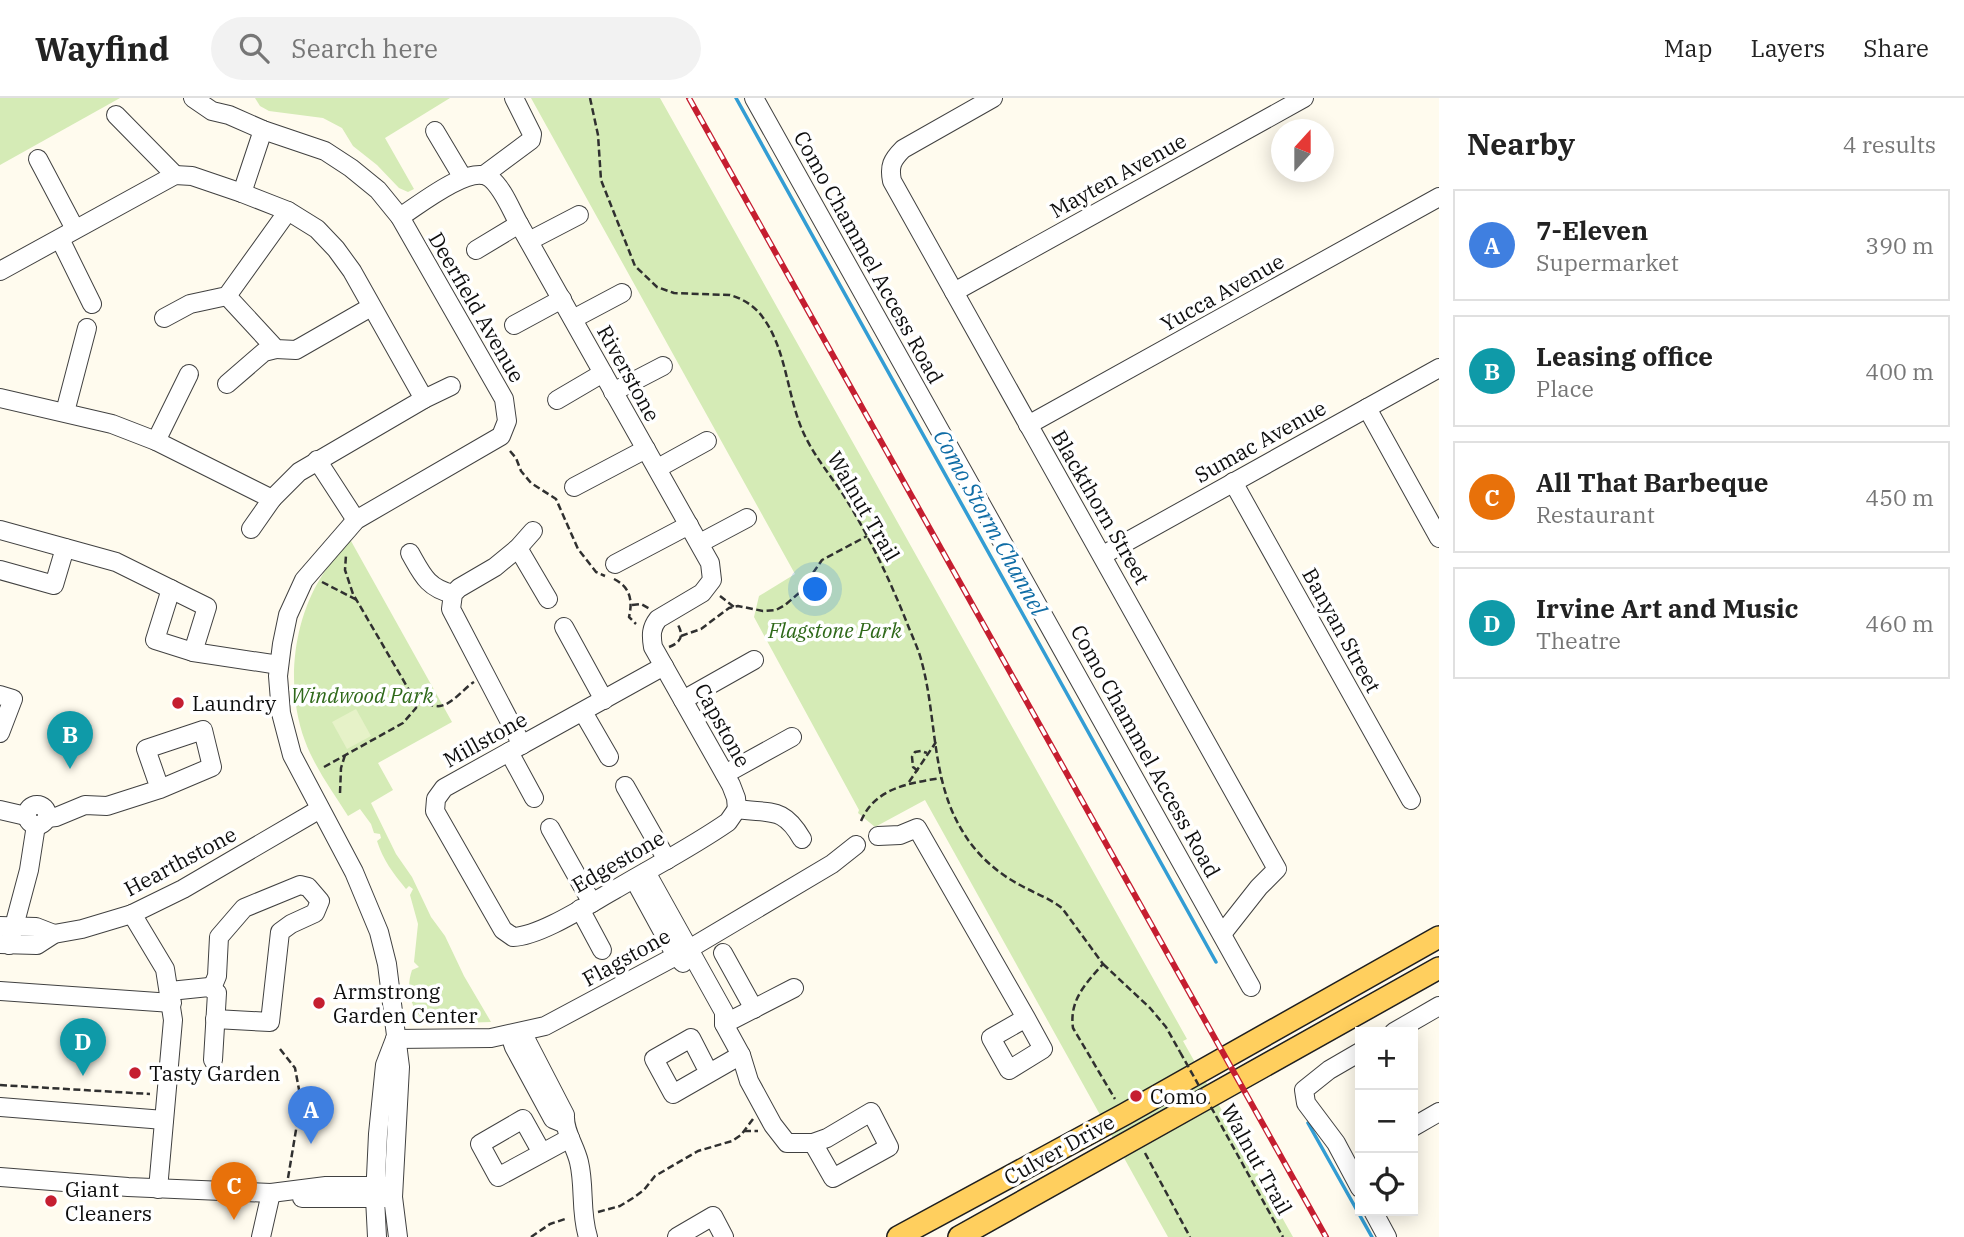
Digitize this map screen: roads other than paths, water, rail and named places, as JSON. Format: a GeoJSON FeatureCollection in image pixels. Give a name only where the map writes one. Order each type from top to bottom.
{"type":"FeatureCollection","features":[{"type":"Feature","properties":{"kind":"main road","name":"Culver Drive"},"geometry":{"type":"LineString","coordinates":[[898,1237],[1125,1114],[1439,937]]}},
{"type":"Feature","properties":{"kind":"main road","name":"Culver Drive"},"geometry":{"type":"LineString","coordinates":[[959,1237],[1439,968]]}},
{"type":"Feature","properties":{"kind":"street","name":"Deerfield Avenue"},"geometry":{"type":"LineString","coordinates":[[193,98],[212,111],[325,151],[378,190],[400,217],[504,399],[506,421],[501,436],[356,520],[304,580],[288,615],[279,665],[281,713],[292,755],[354,872],[379,932],[387,964],[395,1039],[384,1065],[384,1192],[377,1237]]}},
{"type":"Feature","properties":{"kind":"street","name":"Deerfield Avenue"},"geometry":{"type":"LineString","coordinates":[[215,98],[229,115]]}},
{"type":"Feature","properties":{"kind":"street"},"geometry":{"type":"LineString","coordinates":[[400,217],[463,178],[474,174],[484,175],[531,140],[532,134],[514,98]]}},
{"type":"Feature","properties":{"kind":"street","name":"Como Chammel Access Road"},"geometry":{"type":"LineString","coordinates":[[754,98],[1251,988]]}},
{"type":"Feature","properties":{"kind":"street","name":"Blackthorn Street"},"geometry":{"type":"LineString","coordinates":[[993,98],[903,149],[893,159],[892,181],[1277,869],[1259,887],[1222,934]]}},
{"type":"Feature","properties":{"kind":"street","name":"Mayten Avenue"},"geometry":{"type":"LineString","coordinates":[[954,292],[1304,98]]}},
{"type":"Feature","properties":{"kind":"street"},"geometry":{"type":"LineString","coordinates":[[116,115],[175,175]]}},
{"type":"Feature","properties":{"kind":"street"},"geometry":{"type":"LineString","coordinates":[[242,193],[263,130]]}},
{"type":"Feature","properties":{"kind":"street"},"geometry":{"type":"LineString","coordinates":[[435,131],[463,178]]}},
{"type":"Feature","properties":{"kind":"street"},"geometry":{"type":"LineString","coordinates":[[38,159],[92,304]]}},
{"type":"Feature","properties":{"kind":"street"},"geometry":{"type":"LineString","coordinates":[[0,271],[175,175],[191,176],[288,211],[317,229],[352,271],[424,399]]}},
{"type":"Feature","properties":{"kind":"street","name":"Riverstone"},"geometry":{"type":"LineString","coordinates":[[484,175],[492,180],[529,241],[710,563],[712,580],[702,593],[668,612],[653,625],[652,639],[660,659]]}},
{"type":"Feature","properties":{"kind":"street","name":"Yucca Avenue"},"geometry":{"type":"LineString","coordinates":[[1028,425],[1439,197]]}},
{"type":"Feature","properties":{"kind":"street"},"geometry":{"type":"LineString","coordinates":[[164,318],[197,301],[227,296],[288,211]]}},
{"type":"Feature","properties":{"kind":"street"},"geometry":{"type":"LineString","coordinates":[[529,241],[579,215]]}},
{"type":"Feature","properties":{"kind":"street"},"geometry":{"type":"LineString","coordinates":[[476,250],[519,224]]}},
{"type":"Feature","properties":{"kind":"street"},"geometry":{"type":"LineString","coordinates":[[573,319],[622,293]]}},
{"type":"Feature","properties":{"kind":"street"},"geometry":{"type":"LineString","coordinates":[[227,296],[276,349]]}},
{"type":"Feature","properties":{"kind":"street"},"geometry":{"type":"LineString","coordinates":[[514,325],[562,299]]}},
{"type":"Feature","properties":{"kind":"street"},"geometry":{"type":"LineString","coordinates":[[227,384],[264,352],[276,349],[296,350],[371,307]]}},
{"type":"Feature","properties":{"kind":"street"},"geometry":{"type":"LineString","coordinates":[[65,412],[87,328]]}},
{"type":"Feature","properties":{"kind":"street"},"geometry":{"type":"LineString","coordinates":[[613,392],[663,366]]}},
{"type":"Feature","properties":{"kind":"street","name":"Sumac Avenue"},"geometry":{"type":"LineString","coordinates":[[1103,555],[1439,368]]}},
{"type":"Feature","properties":{"kind":"street"},"geometry":{"type":"LineString","coordinates":[[557,400],[603,373]]}},
{"type":"Feature","properties":{"kind":"street"},"geometry":{"type":"LineString","coordinates":[[156,441],[189,374]]}},
{"type":"Feature","properties":{"kind":"street"},"geometry":{"type":"LineString","coordinates":[[251,529],[272,499],[293,477],[317,460],[451,386]]}},
{"type":"Feature","properties":{"kind":"street"},"geometry":{"type":"LineString","coordinates":[[0,398],[112,424],[156,441],[272,499]]}},
{"type":"Feature","properties":{"kind":"street"},"geometry":{"type":"LineString","coordinates":[[1367,408],[1439,538]]}},
{"type":"Feature","properties":{"kind":"street"},"geometry":{"type":"LineString","coordinates":[[658,468],[707,441]]}},
{"type":"Feature","properties":{"kind":"street"},"geometry":{"type":"LineString","coordinates":[[574,488],[646,449]]}},
{"type":"Feature","properties":{"kind":"street"},"geometry":{"type":"LineString","coordinates":[[317,460],[356,520]]}},
{"type":"Feature","properties":{"kind":"street","name":"Banyan Street"},"geometry":{"type":"LineString","coordinates":[[1233,482],[1411,800]]}},
{"type":"Feature","properties":{"kind":"street"},"geometry":{"type":"LineString","coordinates":[[700,543],[747,518]]}},
{"type":"Feature","properties":{"kind":"street"},"geometry":{"type":"LineString","coordinates":[[615,564],[689,524]]}},
{"type":"Feature","properties":{"kind":"street"},"geometry":{"type":"LineString","coordinates":[[0,530],[116,562],[207,607],[193,652]]}},
{"type":"Feature","properties":{"kind":"street"},"geometry":{"type":"LineString","coordinates":[[533,531],[519,548],[495,567],[459,587],[453,594],[451,609],[515,749],[534,798]]}},
{"type":"Feature","properties":{"kind":"street"},"geometry":{"type":"LineString","coordinates":[[0,570],[54,585],[65,548]]}},
{"type":"Feature","properties":{"kind":"street"},"geometry":{"type":"LineString","coordinates":[[519,548],[548,599]]}},
{"type":"Feature","properties":{"kind":"street"},"geometry":{"type":"LineString","coordinates":[[410,552],[426,580],[438,590],[453,594]]}},
{"type":"Feature","properties":{"kind":"street"},"geometry":{"type":"LineString","coordinates":[[171,589],[155,640],[193,652],[279,665]]}},
{"type":"Feature","properties":{"kind":"street"},"geometry":{"type":"LineString","coordinates":[[564,627],[604,699]]}},
{"type":"Feature","properties":{"kind":"street","name":"Millstone"},"geometry":{"type":"LineString","coordinates":[[513,937],[503,930],[435,811],[436,799],[444,788],[583,712],[660,659]]}},
{"type":"Feature","properties":{"kind":"street","name":"Capstone"},"geometry":{"type":"LineString","coordinates":[[660,659],[725,774],[736,797],[737,810]]}},
{"type":"Feature","properties":{"kind":"street"},"geometry":{"type":"LineString","coordinates":[[683,700],[754,660]]}},
{"type":"Feature","properties":{"kind":"street"},"geometry":{"type":"LineString","coordinates":[[0,695],[13,699],[0,733]]}},
{"type":"Feature","properties":{"kind":"street"},"geometry":{"type":"LineString","coordinates":[[583,712],[609,757]]}},
{"type":"Feature","properties":{"kind":"street"},"geometry":{"type":"LineString","coordinates":[[725,774],[792,737]]}},
{"type":"Feature","properties":{"kind":"street"},"geometry":{"type":"LineString","coordinates":[[625,786],[667,860]]}},
{"type":"Feature","properties":{"kind":"street"},"geometry":{"type":"LineString","coordinates":[[0,810],[36,820],[65,814],[80,806],[107,806],[160,789]]}},
{"type":"Feature","properties":{"kind":"street","name":"Hearthstone"},"geometry":{"type":"LineString","coordinates":[[4,945],[37,945],[54,934],[82,929],[132,914],[183,889],[320,809]]}},
{"type":"Feature","properties":{"kind":"street"},"geometry":{"type":"LineString","coordinates":[[737,810],[783,815],[802,839]]}},
{"type":"Feature","properties":{"kind":"street","name":"Edgestone"},"geometry":{"type":"LineString","coordinates":[[513,937],[525,937],[586,906],[728,822],[737,810]]}},
{"type":"Feature","properties":{"kind":"street"},"geometry":{"type":"LineString","coordinates":[[4,945],[6,926],[29,870],[36,820]]}},
{"type":"Feature","properties":{"kind":"street"},"geometry":{"type":"LineString","coordinates":[[550,828],[586,906],[602,950]]}},
{"type":"Feature","properties":{"kind":"street"},"geometry":{"type":"LineString","coordinates":[[878,836],[900,835],[917,828],[1026,1018]]}},
{"type":"Feature","properties":{"kind":"street","name":"Flagstone"},"geometry":{"type":"LineString","coordinates":[[395,1039],[491,1038],[560,1020],[832,864],[856,845]]}},
{"type":"Feature","properties":{"kind":"street"},"geometry":{"type":"LineString","coordinates":[[640,875],[682,952],[684,965],[713,1017],[724,1024],[741,1055],[749,1081],[773,1125],[787,1143],[813,1143]]}},
{"type":"Feature","properties":{"kind":"street"},"geometry":{"type":"LineString","coordinates":[[212,988],[217,976],[219,937],[244,908],[300,885],[308,887],[320,901],[315,913],[280,932],[270,1022],[215,1019]]}},
{"type":"Feature","properties":{"kind":"street"},"geometry":{"type":"LineString","coordinates":[[132,914],[165,969],[171,997],[173,1020],[158,1189]]}},
{"type":"Feature","properties":{"kind":"street","name":"Hearthstone"},"geometry":{"type":"LineString","coordinates":[[6,926],[36,927],[54,934]]}},
{"type":"Feature","properties":{"kind":"street"},"geometry":{"type":"LineString","coordinates":[[723,953],[754,1009]]}},
{"type":"Feature","properties":{"kind":"street"},"geometry":{"type":"LineString","coordinates":[[0,990],[171,997],[212,988]]}},
{"type":"Feature","properties":{"kind":"street"},"geometry":{"type":"LineString","coordinates":[[212,988],[217,993],[213,1060]]}},
{"type":"Feature","properties":{"kind":"street"},"geometry":{"type":"LineString","coordinates":[[724,1024],[794,988]]}},
{"type":"Feature","properties":{"kind":"street"},"geometry":{"type":"LineString","coordinates":[[1403,1027],[1439,1006]]}},
{"type":"Feature","properties":{"kind":"street"},"geometry":{"type":"LineString","coordinates":[[516,1033],[514,1047],[553,1119],[568,1131],[579,1161],[584,1196],[582,1220],[588,1237]]}},
{"type":"Feature","properties":{"kind":"street"},"geometry":{"type":"LineString","coordinates":[[709,1073],[741,1055]]}},
{"type":"Feature","properties":{"kind":"street"},"geometry":{"type":"LineString","coordinates":[[1355,1055],[1329,1070],[1304,1090],[1306,1103],[1336,1143],[1355,1179]]}},
{"type":"Feature","properties":{"kind":"street"},"geometry":{"type":"LineString","coordinates":[[0,1107],[164,1120]]}},
{"type":"Feature","properties":{"kind":"street"},"geometry":{"type":"LineString","coordinates":[[1418,1124],[1439,1112]]}},
{"type":"Feature","properties":{"kind":"street"},"geometry":{"type":"LineString","coordinates":[[542,1153],[568,1131]]}},
{"type":"Feature","properties":{"kind":"street"},"geometry":{"type":"LineString","coordinates":[[0,1177],[158,1189],[271,1193],[326,1186],[384,1192]]}},
{"type":"Feature","properties":{"kind":"street","name":"Deerfield Avenue"},"geometry":{"type":"LineString","coordinates":[[384,1192],[398,1237]]}},
{"type":"Feature","properties":{"kind":"street"},"geometry":{"type":"LineString","coordinates":[[261,1237],[271,1193]]}},
{"type":"Feature","properties":{"kind":"street"},"geometry":{"type":"LineString","coordinates":[[677,1237],[713,1216],[724,1237]]}},
{"type":"Feature","properties":{"kind":"street"},"geometry":{"type":"LineString","coordinates":[[1376,1216],[1387,1237]]}},
{"type":"Feature","properties":{"kind":"waterway","name":"Como Storm Channel"},"geometry":{"type":"LineString","coordinates":[[736,98],[1216,962]]}},
{"type":"Feature","properties":{"kind":"waterway","name":"Como Storm Channel"},"geometry":{"type":"LineString","coordinates":[[1308,1123],[1372,1237]]}},
{"type":"Feature","properties":{"kind":"railway"},"geometry":{"type":"LineString","coordinates":[[689,98],[1326,1237]]}},
{"type":"Feature","properties":{"kind":"place","name":"Laundry"},"geometry":{"type":"Point","coordinates":[178,703]}},
{"type":"Feature","properties":{"kind":"place","name":"Leasing office"},"geometry":{"type":"Point","coordinates":[70,769]}},
{"type":"Feature","properties":{"kind":"place","name":"Armstrong Garden Center"},"geometry":{"type":"Point","coordinates":[319,1003]}},
{"type":"Feature","properties":{"kind":"place","name":"Tasty Garden"},"geometry":{"type":"Point","coordinates":[135,1073]}},
{"type":"Feature","properties":{"kind":"place","name":"Irvine Art and Music"},"geometry":{"type":"Point","coordinates":[83,1076]}},
{"type":"Feature","properties":{"kind":"place","name":"Como"},"geometry":{"type":"Point","coordinates":[1136,1096]}},
{"type":"Feature","properties":{"kind":"place","name":"7-Eleven"},"geometry":{"type":"Point","coordinates":[311,1144]}},
{"type":"Feature","properties":{"kind":"place","name":"Giant Cleaners"},"geometry":{"type":"Point","coordinates":[51,1201]}},
{"type":"Feature","properties":{"kind":"place","name":"All That Barbeque"},"geometry":{"type":"Point","coordinates":[234,1220]}},
{"type":"Feature","properties":{"kind":"park label","name":"Flagstone Park"},"geometry":{"type":"Point","coordinates":[835,630]}},
{"type":"Feature","properties":{"kind":"park label","name":"Windwood Park"},"geometry":{"type":"Point","coordinates":[362,695]}}]}
